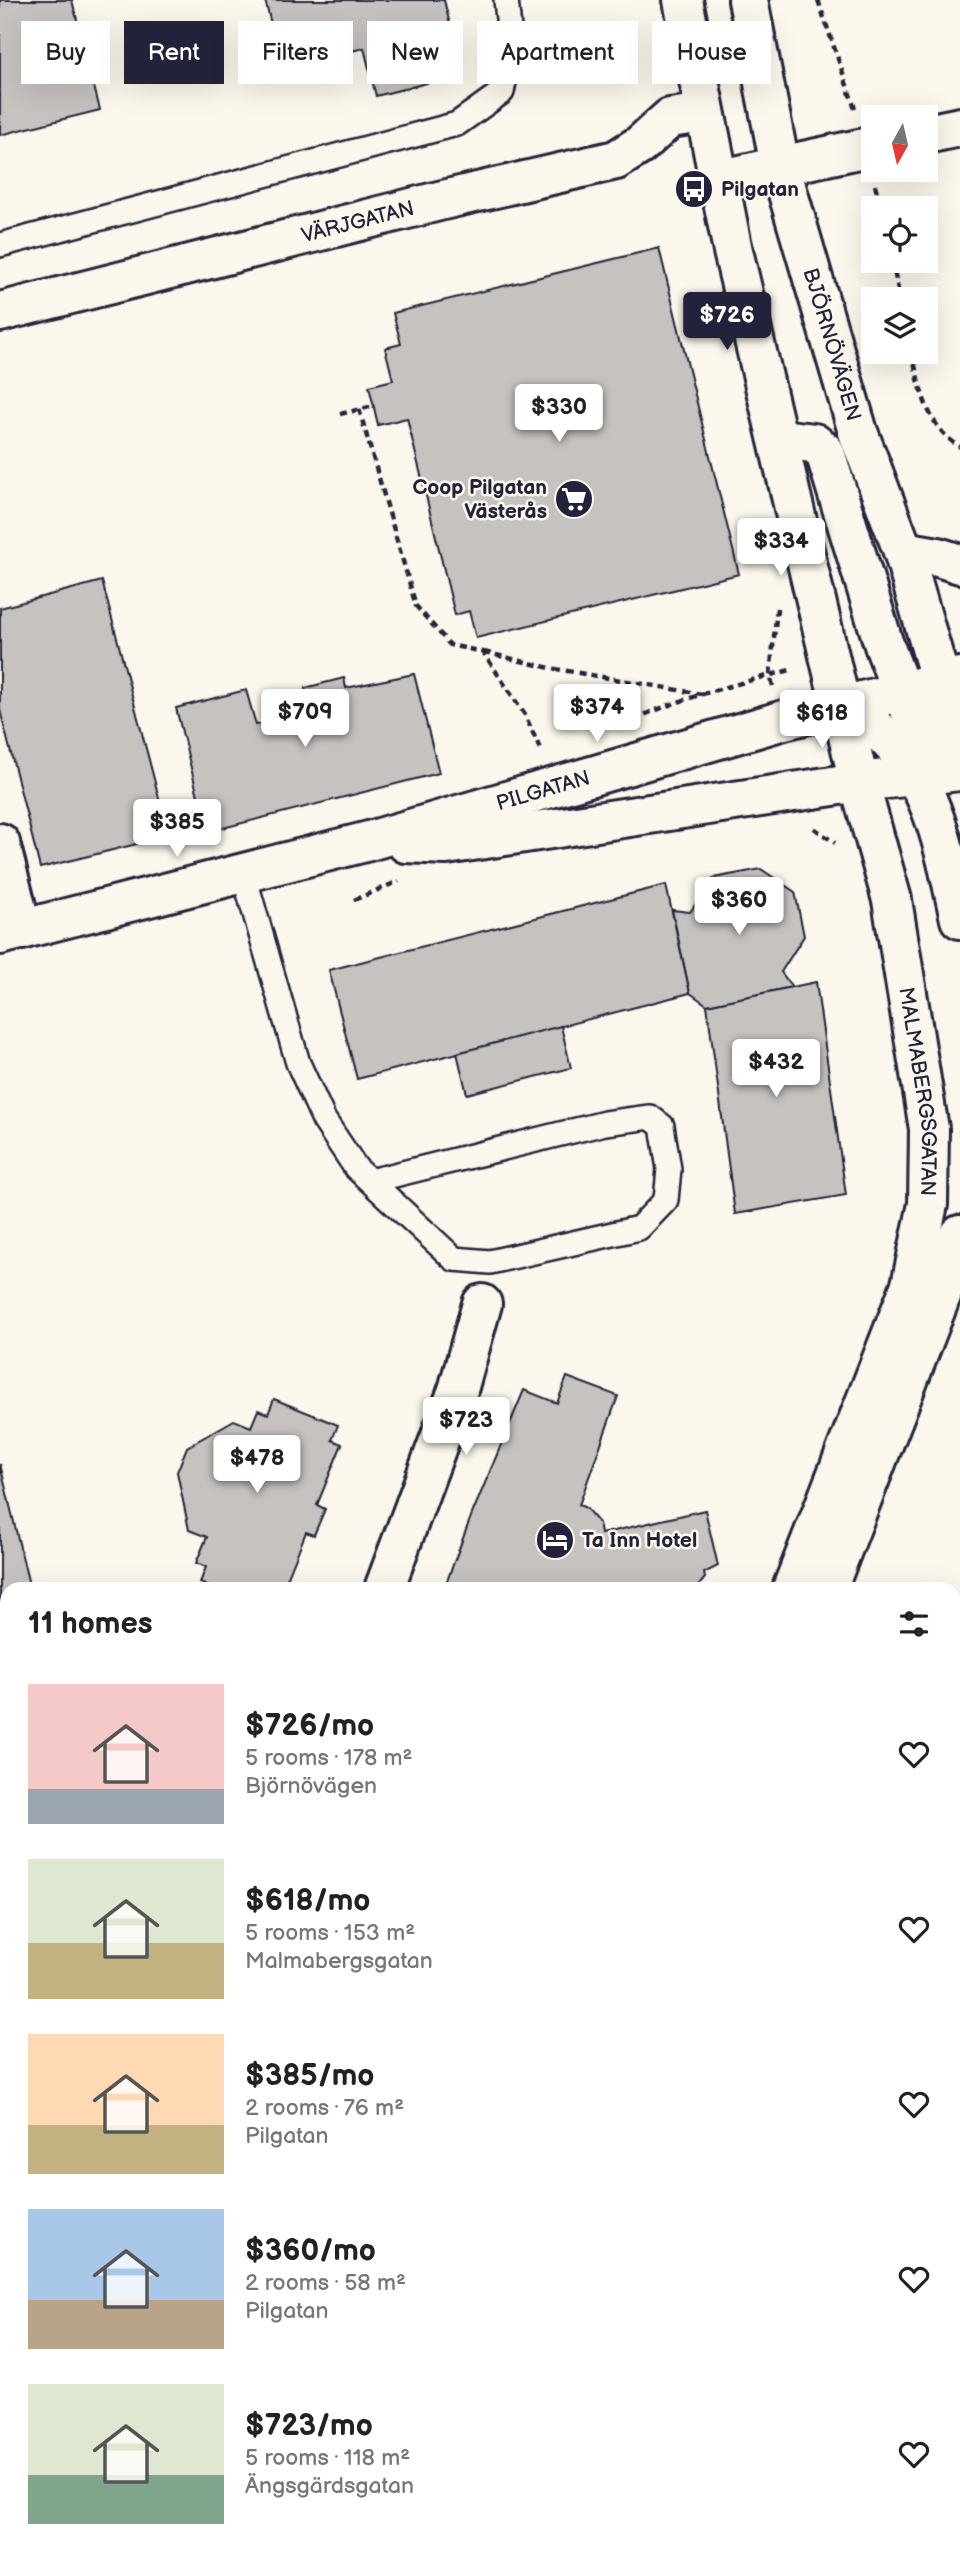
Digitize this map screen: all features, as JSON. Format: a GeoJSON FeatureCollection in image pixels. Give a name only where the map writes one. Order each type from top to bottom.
{"type":"FeatureCollection","features":[{"type":"Feature","properties":{"kind":"main road"},"geometry":{"type":"LineString","coordinates":[[683,0],[718,180],[842,705],[879,730],[935,742]]}},
{"type":"Feature","properties":{"kind":"main road","name":"BJÖRNÖVÄGEN"},"geometry":{"type":"LineString","coordinates":[[748,0],[780,166],[858,432],[950,679]]}},
{"type":"Feature","properties":{"kind":"main road","name":"VÄRJGATAN"},"geometry":{"type":"LineString","coordinates":[[0,312],[443,200],[617,160],[640,145],[670,118],[704,113]]}},
{"type":"Feature","properties":{"kind":"main road"},"geometry":{"type":"LineString","coordinates":[[938,132],[960,127]]}},
{"type":"Feature","properties":{"kind":"main road"},"geometry":{"type":"LineString","coordinates":[[718,180],[861,149]]}},
{"type":"Feature","properties":{"kind":"main road"},"geometry":{"type":"LineString","coordinates":[[779,439],[814,443],[822,447],[827,455],[884,645],[911,714],[935,742],[960,764]]}},
{"type":"Feature","properties":{"kind":"main road"},"geometry":{"type":"LineString","coordinates":[[903,551],[960,564]]}},
{"type":"Feature","properties":{"kind":"main road"},"geometry":{"type":"LineString","coordinates":[[950,679],[935,742],[938,821],[960,919]]}},
{"type":"Feature","properties":{"kind":"main road","name":"PILGATAN"},"geometry":{"type":"LineString","coordinates":[[11,932],[369,841],[842,705],[950,679]]}},
{"type":"Feature","properties":{"kind":"main road","name":"MALMABERGSGATAN"},"geometry":{"type":"LineString","coordinates":[[795,1582],[911,1284],[928,1204],[929,1129],[892,900],[859,782],[842,705]]}},
{"type":"Feature","properties":{"kind":"main road","name":"PILGATAN"},"geometry":{"type":"LineString","coordinates":[[369,841],[446,845],[859,782],[935,742],[960,771]]}},
{"type":"Feature","properties":{"kind":"main road"},"geometry":{"type":"LineString","coordinates":[[0,843],[11,932]]}},
{"type":"Feature","properties":{"kind":"main road"},"geometry":{"type":"LineString","coordinates":[[830,1582],[942,1293],[960,1235]]}},
{"type":"Feature","properties":{"kind":"main road"},"geometry":{"type":"LineString","coordinates":[[387,1582],[458,1390],[482,1304]]}},
{"type":"Feature","properties":{"kind":"lane"},"geometry":{"type":"LineString","coordinates":[[0,246],[457,124],[502,92],[511,48],[506,0]]}},
{"type":"Feature","properties":{"kind":"lane"},"geometry":{"type":"LineString","coordinates":[[243,872],[298,1063],[324,1120],[356,1168],[370,1181],[454,1259],[490,1262],[639,1227],[666,1200],[669,1168],[662,1126],[650,1117],[605,1123],[370,1181]]}},
{"type":"Feature","properties":{"kind":"path"},"geometry":{"type":"LineString","coordinates":[[817,0],[861,124]]}},
{"type":"Feature","properties":{"kind":"path"},"geometry":{"type":"LineString","coordinates":[[915,364],[921,395],[931,418],[940,430],[960,447]]}},
{"type":"Feature","properties":{"kind":"path"},"geometry":{"type":"LineString","coordinates":[[340,414],[374,406]]}},
{"type":"Feature","properties":{"kind":"path"},"geometry":{"type":"LineString","coordinates":[[359,409],[416,606],[450,645],[550,668],[702,694]]}},
{"type":"Feature","properties":{"kind":"path"},"geometry":{"type":"LineString","coordinates":[[483,652],[524,715],[546,761]]}},
{"type":"Feature","properties":{"kind":"path"},"geometry":{"type":"LineString","coordinates":[[619,726],[644,714],[702,694],[831,659]]}},
{"type":"Feature","properties":{"kind":"building"},"geometry":{"type":"Polygon","coordinates":[[[0,0],[72,0],[77,21],[21,21],[21,84],[93,84],[100,110],[0,135],[0,0]]]}},
{"type":"Feature","properties":{"kind":"building"},"geometry":{"type":"Polygon","coordinates":[[[265,0],[444,0],[449,21],[367,21],[367,60],[364,48],[353,51],[353,21],[270,21],[265,0]]]}},
{"type":"Feature","properties":{"kind":"building"},"geometry":{"type":"Polygon","coordinates":[[[373,84],[423,84],[376,96],[373,84]]]}},
{"type":"Feature","properties":{"kind":"building","name":"Coop Pilgatan Västerås"},"geometry":{"type":"Polygon","coordinates":[[[659,248],[739,574],[476,638],[469,611],[455,615],[407,418],[378,425],[369,386],[393,380],[385,348],[401,344],[393,313],[659,248]]]}},
{"type":"Feature","properties":{"kind":"building"},"geometry":{"type":"Polygon","coordinates":[[[102,581],[169,836],[40,868],[0,710],[0,608],[102,581]]]}},
{"type":"Feature","properties":{"kind":"building"},"geometry":{"type":"Polygon","coordinates":[[[414,674],[439,773],[207,832],[176,708],[246,690],[256,725],[311,711],[305,688],[344,678],[346,688],[414,674]]]}},
{"type":"Feature","properties":{"kind":"building"},"geometry":{"type":"Polygon","coordinates":[[[761,869],[795,892],[804,936],[781,972],[792,987],[707,1005],[690,993],[672,910],[690,912],[714,878],[761,869]]]}},
{"type":"Feature","properties":{"kind":"building"},"geometry":{"type":"Polygon","coordinates":[[[666,885],[690,993],[357,1079],[329,970],[666,885]]]}},
{"type":"Feature","properties":{"kind":"building"},"geometry":{"type":"Polygon","coordinates":[[[816,982],[846,1195],[735,1214],[707,1005],[816,982]]]}},
{"type":"Feature","properties":{"kind":"building"},"geometry":{"type":"Polygon","coordinates":[[[561,1026],[571,1068],[467,1094],[457,1053],[561,1026]]]}},
{"type":"Feature","properties":{"kind":"building"},"geometry":{"type":"Polygon","coordinates":[[[567,1377],[618,1396],[579,1505],[586,1508],[599,1523],[601,1534],[705,1510],[718,1566],[704,1573],[705,1578],[702,1582],[447,1582],[524,1390],[557,1403],[567,1377]]]}},
{"type":"Feature","properties":{"kind":"building"},"geometry":{"type":"Polygon","coordinates":[[[274,1399],[338,1425],[332,1440],[342,1444],[317,1505],[325,1509],[314,1535],[306,1532],[286,1582],[200,1582],[206,1567],[196,1563],[207,1537],[189,1530],[177,1472],[187,1447],[234,1420],[251,1427],[258,1410],[268,1414],[274,1399]]]}},
{"type":"Feature","properties":{"kind":"building"},"geometry":{"type":"Polygon","coordinates":[[[0,1464],[28,1582],[0,1582],[0,1464]]]}},
{"type":"Feature","properties":{"kind":"place","name":"Pilgatan"},"geometry":{"type":"Point","coordinates":[694,189]}},
{"type":"Feature","properties":{"kind":"place","name":"Coop Pilgatan Västerås"},"geometry":{"type":"Point","coordinates":[574,499]}},
{"type":"Feature","properties":{"kind":"place","name":"Ta Inn Hotel"},"geometry":{"type":"Point","coordinates":[555,1540]}}]}
